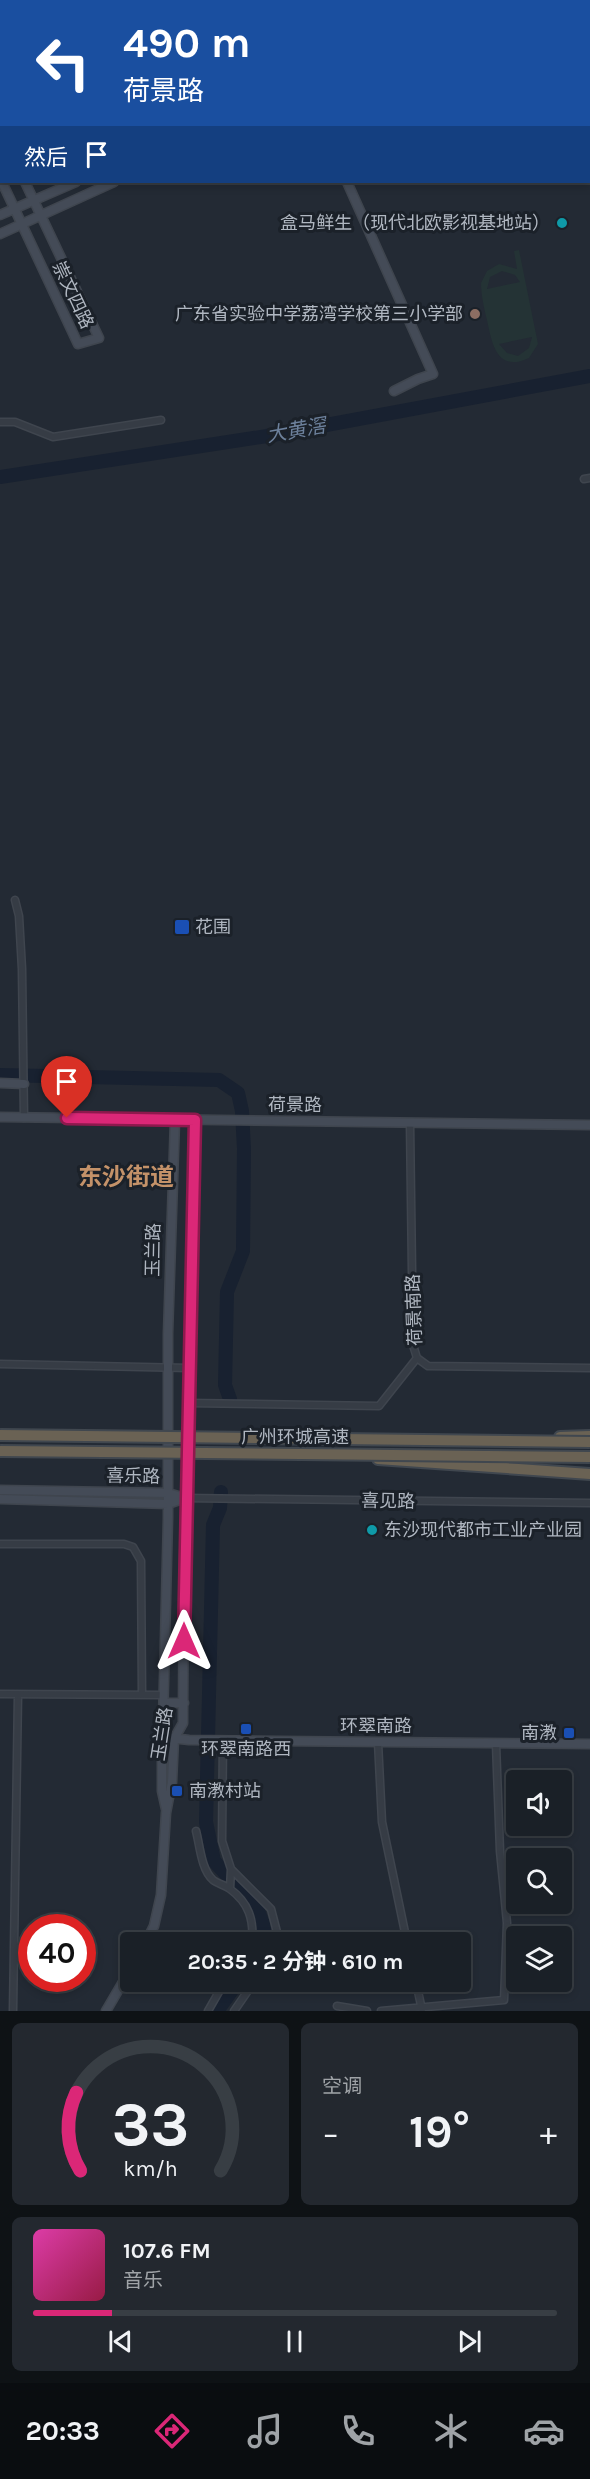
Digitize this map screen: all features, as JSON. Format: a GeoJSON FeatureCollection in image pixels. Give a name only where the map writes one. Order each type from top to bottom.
{"type":"FeatureCollection","features":[{"type":"Feature","properties":{"kind":"highway","name":"广州环城高速"},"geometry":{"type":"LineString","coordinates":[[0,1436],[590,1442]]}},
{"type":"Feature","properties":{"kind":"highway"},"geometry":{"type":"LineString","coordinates":[[359,1438],[590,1436]]}},
{"type":"Feature","properties":{"kind":"highway","name":"广州环城高速"},"geometry":{"type":"LineString","coordinates":[[0,1450],[590,1457]]}},
{"type":"Feature","properties":{"kind":"highway"},"geometry":{"type":"LineString","coordinates":[[288,1453],[590,1474]]}},
{"type":"Feature","properties":{"kind":"street","name":"崇文四路"},"geometry":{"type":"LineString","coordinates":[[3,183],[78,344],[99,338],[25,183]]}},
{"type":"Feature","properties":{"kind":"street"},"geometry":{"type":"LineString","coordinates":[[0,215],[74,183]]}},
{"type":"Feature","properties":{"kind":"street"},"geometry":{"type":"LineString","coordinates":[[0,234],[112,183]]}},
{"type":"Feature","properties":{"kind":"street"},"geometry":{"type":"LineString","coordinates":[[347,183],[433,374],[418,378],[394,391]]}},
{"type":"Feature","properties":{"kind":"street"},"geometry":{"type":"LineString","coordinates":[[0,422],[15,422],[52,437],[161,420]]}},
{"type":"Feature","properties":{"kind":"street"},"geometry":{"type":"LineString","coordinates":[[15,900],[20,928],[24,1118]]}},
{"type":"Feature","properties":{"kind":"street"},"geometry":{"type":"LineString","coordinates":[[0,1083],[24,1083]]}},
{"type":"Feature","properties":{"kind":"street","name":"荷景路"},"geometry":{"type":"LineString","coordinates":[[0,1117],[590,1125]]}},
{"type":"Feature","properties":{"kind":"street","name":"玉兰路"},"geometry":{"type":"LineString","coordinates":[[166,1813],[162,1791],[168,1504],[168,1368],[175,1120]]}},
{"type":"Feature","properties":{"kind":"street","name":"玉兰路"},"geometry":{"type":"LineString","coordinates":[[151,1932],[161,1895],[166,1813],[172,1782],[174,1739],[183,1723],[195,1120]]}},
{"type":"Feature","properties":{"kind":"street","name":"荷景南路"},"geometry":{"type":"LineString","coordinates":[[410,1123],[413,1345],[417,1358],[428,1366],[590,1368]]}},
{"type":"Feature","properties":{"kind":"street"},"geometry":{"type":"LineString","coordinates":[[188,1403],[380,1406],[417,1358]]}},
{"type":"Feature","properties":{"kind":"street"},"geometry":{"type":"LineString","coordinates":[[0,1364],[189,1368]]}},
{"type":"Feature","properties":{"kind":"street","name":"喜乐路"},"geometry":{"type":"LineString","coordinates":[[0,1490],[168,1493],[186,1498]]}},
{"type":"Feature","properties":{"kind":"street","name":"喜乐路"},"geometry":{"type":"LineString","coordinates":[[0,1499],[168,1504],[186,1498]]}},
{"type":"Feature","properties":{"kind":"street","name":"喜见路"},"geometry":{"type":"LineString","coordinates":[[186,1498],[590,1503]]}},
{"type":"Feature","properties":{"kind":"street"},"geometry":{"type":"LineString","coordinates":[[0,1544],[124,1544],[133,1547],[141,1561],[142,1695]]}},
{"type":"Feature","properties":{"kind":"street"},"geometry":{"type":"LineString","coordinates":[[0,1694],[142,1695],[184,1703]]}},
{"type":"Feature","properties":{"kind":"street"},"geometry":{"type":"LineString","coordinates":[[13,2011],[18,1695]]}},
{"type":"Feature","properties":{"kind":"street","name":"环翠南路"},"geometry":{"type":"LineString","coordinates":[[163,1737],[189,1740],[590,1744]]}},
{"type":"Feature","properties":{"kind":"street"},"geometry":{"type":"LineString","coordinates":[[221,1740],[222,1841],[231,1869],[230,1889]]}},
{"type":"Feature","properties":{"kind":"street"},"geometry":{"type":"LineString","coordinates":[[378,1742],[382,1822],[406,1932]]}},
{"type":"Feature","properties":{"kind":"street"},"geometry":{"type":"LineString","coordinates":[[381,2011],[421,2010],[504,2000],[507,1923],[500,1851],[496,1744]]}},
{"type":"Feature","properties":{"kind":"street"},"geometry":{"type":"LineString","coordinates":[[196,1831],[203,1862],[212,1879],[230,1889],[247,1906],[253,1925],[253,1932]]}},
{"type":"Feature","properties":{"kind":"street"},"geometry":{"type":"LineString","coordinates":[[231,1869],[271,1909],[277,1932]]}},
{"type":"Feature","properties":{"kind":"street"},"geometry":{"type":"LineString","coordinates":[[106,2011],[120,1987]]}},
{"type":"Feature","properties":{"kind":"street"},"geometry":{"type":"LineString","coordinates":[[208,2011],[219,1992]]}},
{"type":"Feature","properties":{"kind":"street"},"geometry":{"type":"LineString","coordinates":[[234,2011],[247,1992]]}},
{"type":"Feature","properties":{"kind":"street"},"geometry":{"type":"LineString","coordinates":[[418,1992],[421,2010]]}},
{"type":"Feature","properties":{"kind":"street"},"geometry":{"type":"LineString","coordinates":[[337,2006],[367,2011]]}},
{"type":"Feature","properties":{"kind":"shaded area"},"geometry":{"type":"Polygon","coordinates":[[[519,250],[538,344],[529,358],[510,362],[503,359],[494,347],[481,283],[487,271],[499,264],[517,269],[514,251],[519,250]],[[502,271],[490,277],[487,289],[520,282],[515,275],[502,271]],[[532,337],[499,344],[507,353],[518,356],[529,348],[532,337]]]}},
{"type":"Feature","properties":{"kind":"waterway","name":"大黄滘"},"geometry":{"type":"LineString","coordinates":[[0,477],[267,436],[590,376]]}},
{"type":"Feature","properties":{"kind":"waterway"},"geometry":{"type":"LineString","coordinates":[[0,1075],[219,1080],[238,1093],[242,1111],[244,1149],[243,1251],[227,1292],[225,1385],[230,1399]]}},
{"type":"Feature","properties":{"kind":"waterway"},"geometry":{"type":"LineString","coordinates":[[221,1492],[220,1508],[213,1525],[206,1822],[214,1861],[257,1908],[264,1932]]}},
{"type":"Feature","properties":{"kind":"waterway"},"geometry":{"type":"LineString","coordinates":[[217,2011],[231,1992]]}},
{"type":"Feature","properties":{"kind":"place","name":"盒马鲜生（现代北欧影视基地站）"},"geometry":{"type":"Point","coordinates":[562,223]}},
{"type":"Feature","properties":{"kind":"place","name":"广东省实验中学荔湾学校第三小学部"},"geometry":{"type":"Point","coordinates":[475,314]}},
{"type":"Feature","properties":{"kind":"place","name":"花围"},"geometry":{"type":"Point","coordinates":[182,927]}},
{"type":"Feature","properties":{"kind":"place","name":"东沙现代都市工业产业园"},"geometry":{"type":"Point","coordinates":[372,1530]}},
{"type":"Feature","properties":{"kind":"place","name":"环翠南路西"},"geometry":{"type":"Point","coordinates":[246,1729]}},
{"type":"Feature","properties":{"kind":"place","name":"南漖"},"geometry":{"type":"Point","coordinates":[569,1733]}},
{"type":"Feature","properties":{"kind":"place","name":"南漖村站"},"geometry":{"type":"Point","coordinates":[177,1791]}},
{"type":"Feature","properties":{"kind":"district","name":"东沙街道"},"geometry":{"type":"Point","coordinates":[126,1177]}},
{"type":"Feature","properties":{"kind":"route"},"geometry":{"type":"LineString","coordinates":[[67,1118],[195,1120],[184,1641]]}}]}
